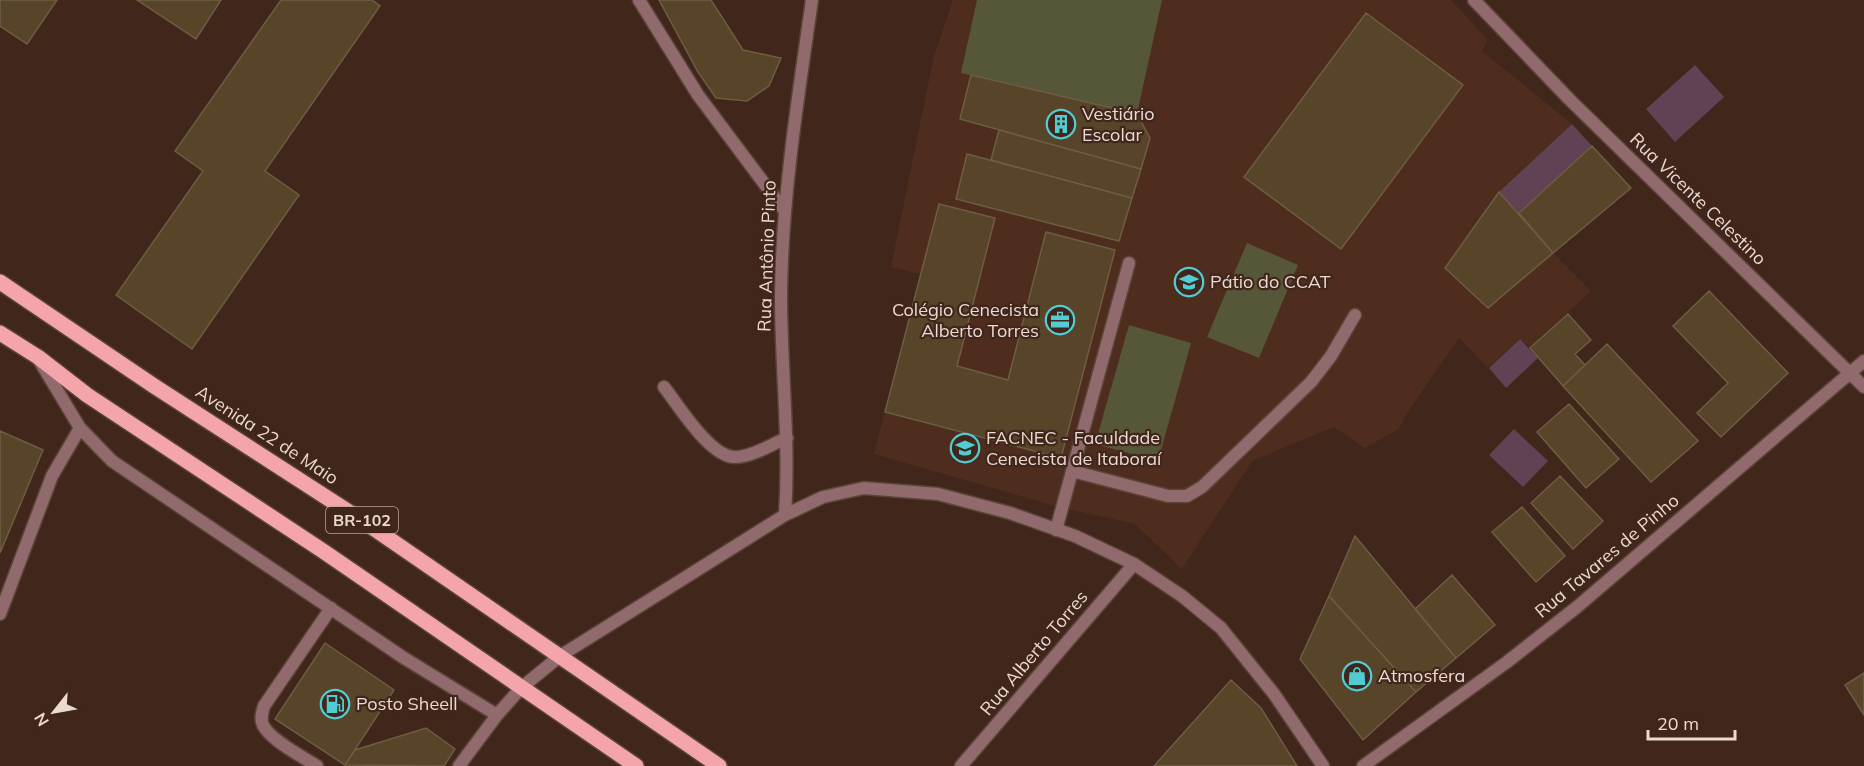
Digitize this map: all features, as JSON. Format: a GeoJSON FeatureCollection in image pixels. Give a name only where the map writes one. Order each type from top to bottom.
{"type":"FeatureCollection","features":[{"type":"Feature","properties":{"kind":"main road","name":"Avenida 22 de Maio"},"geometry":{"type":"LineString","coordinates":[[0,282],[154,386],[366,523],[718,766]]}},
{"type":"Feature","properties":{"kind":"main road","name":"BR-102"},"geometry":{"type":"LineString","coordinates":[[0,333],[38,357],[87,395],[323,551],[636,766]]}},
{"type":"Feature","properties":{"kind":"street"},"geometry":{"type":"LineString","coordinates":[[639,0],[698,95],[784,210]]}},
{"type":"Feature","properties":{"kind":"street","name":"Rua Antônio Pinto"},"geometry":{"type":"LineString","coordinates":[[785,514],[787,438],[782,306],[784,210],[812,0]]}},
{"type":"Feature","properties":{"kind":"street","name":"Rua Vicente Celestino"},"geometry":{"type":"LineString","coordinates":[[1474,0],[1506,35],[1864,387]]}},
{"type":"Feature","properties":{"kind":"street"},"geometry":{"type":"LineString","coordinates":[[1056,530],[1129,263]]}},
{"type":"Feature","properties":{"kind":"street"},"geometry":{"type":"LineString","coordinates":[[1072,471],[1168,496],[1187,496],[1202,487],[1311,382],[1331,356],[1355,315]]}},
{"type":"Feature","properties":{"kind":"street"},"geometry":{"type":"LineString","coordinates":[[38,357],[80,428],[112,461],[404,658],[497,715]]}},
{"type":"Feature","properties":{"kind":"street","name":"Rua Tavares de Pinho"},"geometry":{"type":"LineString","coordinates":[[1363,766],[1507,662],[1568,614],[1864,361]]}},
{"type":"Feature","properties":{"kind":"street"},"geometry":{"type":"LineString","coordinates":[[664,387],[710,445],[723,455],[736,457],[787,438]]}},
{"type":"Feature","properties":{"kind":"street"},"geometry":{"type":"LineString","coordinates":[[0,614],[52,476],[80,428]]}},
{"type":"Feature","properties":{"kind":"street"},"geometry":{"type":"LineString","coordinates":[[459,766],[497,715],[521,688],[560,656],[785,514],[823,497],[864,488],[938,494],[1010,513],[1134,564],[1182,596],[1221,628],[1274,694],[1323,766]]}},
{"type":"Feature","properties":{"kind":"street","name":"Rua Alberto Torres"},"geometry":{"type":"LineString","coordinates":[[961,766],[1134,564]]}},
{"type":"Feature","properties":{"kind":"street"},"geometry":{"type":"LineString","coordinates":[[317,766],[269,733],[261,716],[264,706],[331,608]]}},
{"type":"Feature","properties":{"kind":"shaded area","name":"Pátio do CCAT"},"geometry":{"type":"Polygon","coordinates":[[[953,0],[1451,0],[1488,40],[1482,51],[1572,124],[1499,192],[1445,268],[1488,308],[1553,253],[1591,291],[1530,348],[1520,338],[1488,368],[1459,338],[1407,413],[1399,429],[1365,448],[1334,427],[1252,461],[1182,569],[1135,524],[1055,506],[874,454],[920,274],[891,267],[933,60],[953,0]]]}},
{"type":"Feature","properties":{"kind":"shaded area"},"geometry":{"type":"Polygon","coordinates":[[[1695,65],[1724,97],[1675,142],[1646,109],[1695,65]]]}},
{"type":"Feature","properties":{"kind":"shaded area"},"geometry":{"type":"Polygon","coordinates":[[[1572,124],[1592,146],[1519,213],[1499,192],[1572,124]]]}},
{"type":"Feature","properties":{"kind":"shaded area"},"geometry":{"type":"Polygon","coordinates":[[[1520,339],[1538,358],[1506,388],[1489,368],[1520,339]]]}},
{"type":"Feature","properties":{"kind":"shaded area"},"geometry":{"type":"Polygon","coordinates":[[[1514,429],[1548,461],[1523,487],[1489,455],[1514,429]]]}},
{"type":"Feature","properties":{"kind":"green space"},"geometry":{"type":"Polygon","coordinates":[[[977,0],[1162,0],[1137,114],[961,73],[977,0]]]}},
{"type":"Feature","properties":{"kind":"green space"},"geometry":{"type":"Polygon","coordinates":[[[1247,243],[1298,265],[1259,358],[1207,337],[1247,243]]]}},
{"type":"Feature","properties":{"kind":"green space"},"geometry":{"type":"Polygon","coordinates":[[[1129,325],[1191,343],[1158,461],[1095,444],[1129,325]]]}},
{"type":"Feature","properties":{"kind":"building"},"geometry":{"type":"Polygon","coordinates":[[[0,0],[57,0],[27,44],[0,26],[0,0]]]}},
{"type":"Feature","properties":{"kind":"building"},"geometry":{"type":"Polygon","coordinates":[[[137,0],[221,0],[196,39],[137,0]]]}},
{"type":"Feature","properties":{"kind":"building"},"geometry":{"type":"Polygon","coordinates":[[[281,0],[372,0],[380,6],[265,171],[299,195],[192,349],[116,295],[203,171],[175,151],[281,0]]]}},
{"type":"Feature","properties":{"kind":"building"},"geometry":{"type":"Polygon","coordinates":[[[659,0],[711,0],[743,50],[781,58],[769,86],[747,101],[716,98],[698,72],[659,0]]]}},
{"type":"Feature","properties":{"kind":"building"},"geometry":{"type":"Polygon","coordinates":[[[1366,13],[1463,85],[1341,249],[1244,177],[1366,13]]]}},
{"type":"Feature","properties":{"kind":"building","name":"Vestiário Escolar"},"geometry":{"type":"Polygon","coordinates":[[[971,75],[1137,114],[1150,138],[1141,169],[960,119],[971,75]]]}},
{"type":"Feature","properties":{"kind":"building"},"geometry":{"type":"Polygon","coordinates":[[[999,130],[1141,169],[1132,198],[991,160],[999,130]]]}},
{"type":"Feature","properties":{"kind":"building"},"geometry":{"type":"Polygon","coordinates":[[[1592,146],[1631,188],[1553,253],[1519,213],[1592,146]]]}},
{"type":"Feature","properties":{"kind":"building"},"geometry":{"type":"Polygon","coordinates":[[[967,154],[1132,198],[1119,241],[956,199],[967,154]]]}},
{"type":"Feature","properties":{"kind":"building"},"geometry":{"type":"Polygon","coordinates":[[[1499,192],[1553,253],[1488,308],[1445,268],[1499,192]]]}},
{"type":"Feature","properties":{"kind":"building","name":"Colégio Cenecista Alberto Torres"},"geometry":{"type":"Polygon","coordinates":[[[939,204],[995,218],[957,366],[1008,380],[1046,232],[1115,250],[1061,458],[885,412],[939,204]]]}},
{"type":"Feature","properties":{"kind":"building"},"geometry":{"type":"Polygon","coordinates":[[[1709,291],[1788,373],[1721,437],[1697,413],[1728,383],[1673,326],[1709,291]]]}},
{"type":"Feature","properties":{"kind":"building"},"geometry":{"type":"Polygon","coordinates":[[[1568,314],[1591,340],[1575,354],[1585,365],[1563,386],[1530,348],[1568,314]]]}},
{"type":"Feature","properties":{"kind":"building"},"geometry":{"type":"Polygon","coordinates":[[[1607,344],[1698,441],[1651,482],[1563,386],[1607,344]]]}},
{"type":"Feature","properties":{"kind":"building"},"geometry":{"type":"Polygon","coordinates":[[[1569,404],[1619,459],[1586,488],[1537,432],[1569,404]]]}},
{"type":"Feature","properties":{"kind":"building"},"geometry":{"type":"Polygon","coordinates":[[[0,431],[43,450],[0,553],[0,431]]]}},
{"type":"Feature","properties":{"kind":"building"},"geometry":{"type":"Polygon","coordinates":[[[1560,476],[1603,521],[1573,549],[1531,503],[1560,476]]]}},
{"type":"Feature","properties":{"kind":"building"},"geometry":{"type":"Polygon","coordinates":[[[1522,507],[1565,556],[1536,582],[1492,532],[1522,507]]]}},
{"type":"Feature","properties":{"kind":"building"},"geometry":{"type":"Polygon","coordinates":[[[1355,536],[1456,658],[1416,692],[1329,596],[1355,536]]]}},
{"type":"Feature","properties":{"kind":"building"},"geometry":{"type":"Polygon","coordinates":[[[1452,575],[1495,625],[1456,658],[1415,609],[1452,575]]]}},
{"type":"Feature","properties":{"kind":"building","name":"Atmosfera"},"geometry":{"type":"Polygon","coordinates":[[[1329,596],[1416,692],[1363,740],[1300,659],[1329,596]]]}},
{"type":"Feature","properties":{"kind":"building","name":"Posto Sheell"},"geometry":{"type":"Polygon","coordinates":[[[325,643],[394,690],[345,765],[275,719],[325,643]]]}},
{"type":"Feature","properties":{"kind":"building"},"geometry":{"type":"Polygon","coordinates":[[[1864,673],[1864,715],[1845,685],[1864,673]]]}},
{"type":"Feature","properties":{"kind":"building"},"geometry":{"type":"Polygon","coordinates":[[[1231,680],[1261,708],[1297,766],[1154,766],[1231,680]]]}},
{"type":"Feature","properties":{"kind":"building"},"geometry":{"type":"Polygon","coordinates":[[[426,728],[455,749],[444,766],[345,765],[355,750],[426,728]]]}},
{"type":"Feature","properties":{"kind":"place","name":"Vestiário Escolar"},"geometry":{"type":"Point","coordinates":[1061,124]}},
{"type":"Feature","properties":{"kind":"place","name":"Pátio do CCAT"},"geometry":{"type":"Point","coordinates":[1189,282]}},
{"type":"Feature","properties":{"kind":"place","name":"Colégio Cenecista Alberto Torres"},"geometry":{"type":"Point","coordinates":[1060,320]}},
{"type":"Feature","properties":{"kind":"place","name":"FACNEC - Faculdade Cenecista de Itaboraí"},"geometry":{"type":"Point","coordinates":[965,448]}},
{"type":"Feature","properties":{"kind":"place","name":"Atmosfera"},"geometry":{"type":"Point","coordinates":[1357,676]}},
{"type":"Feature","properties":{"kind":"place","name":"Posto Sheell"},"geometry":{"type":"Point","coordinates":[335,704]}}]}
